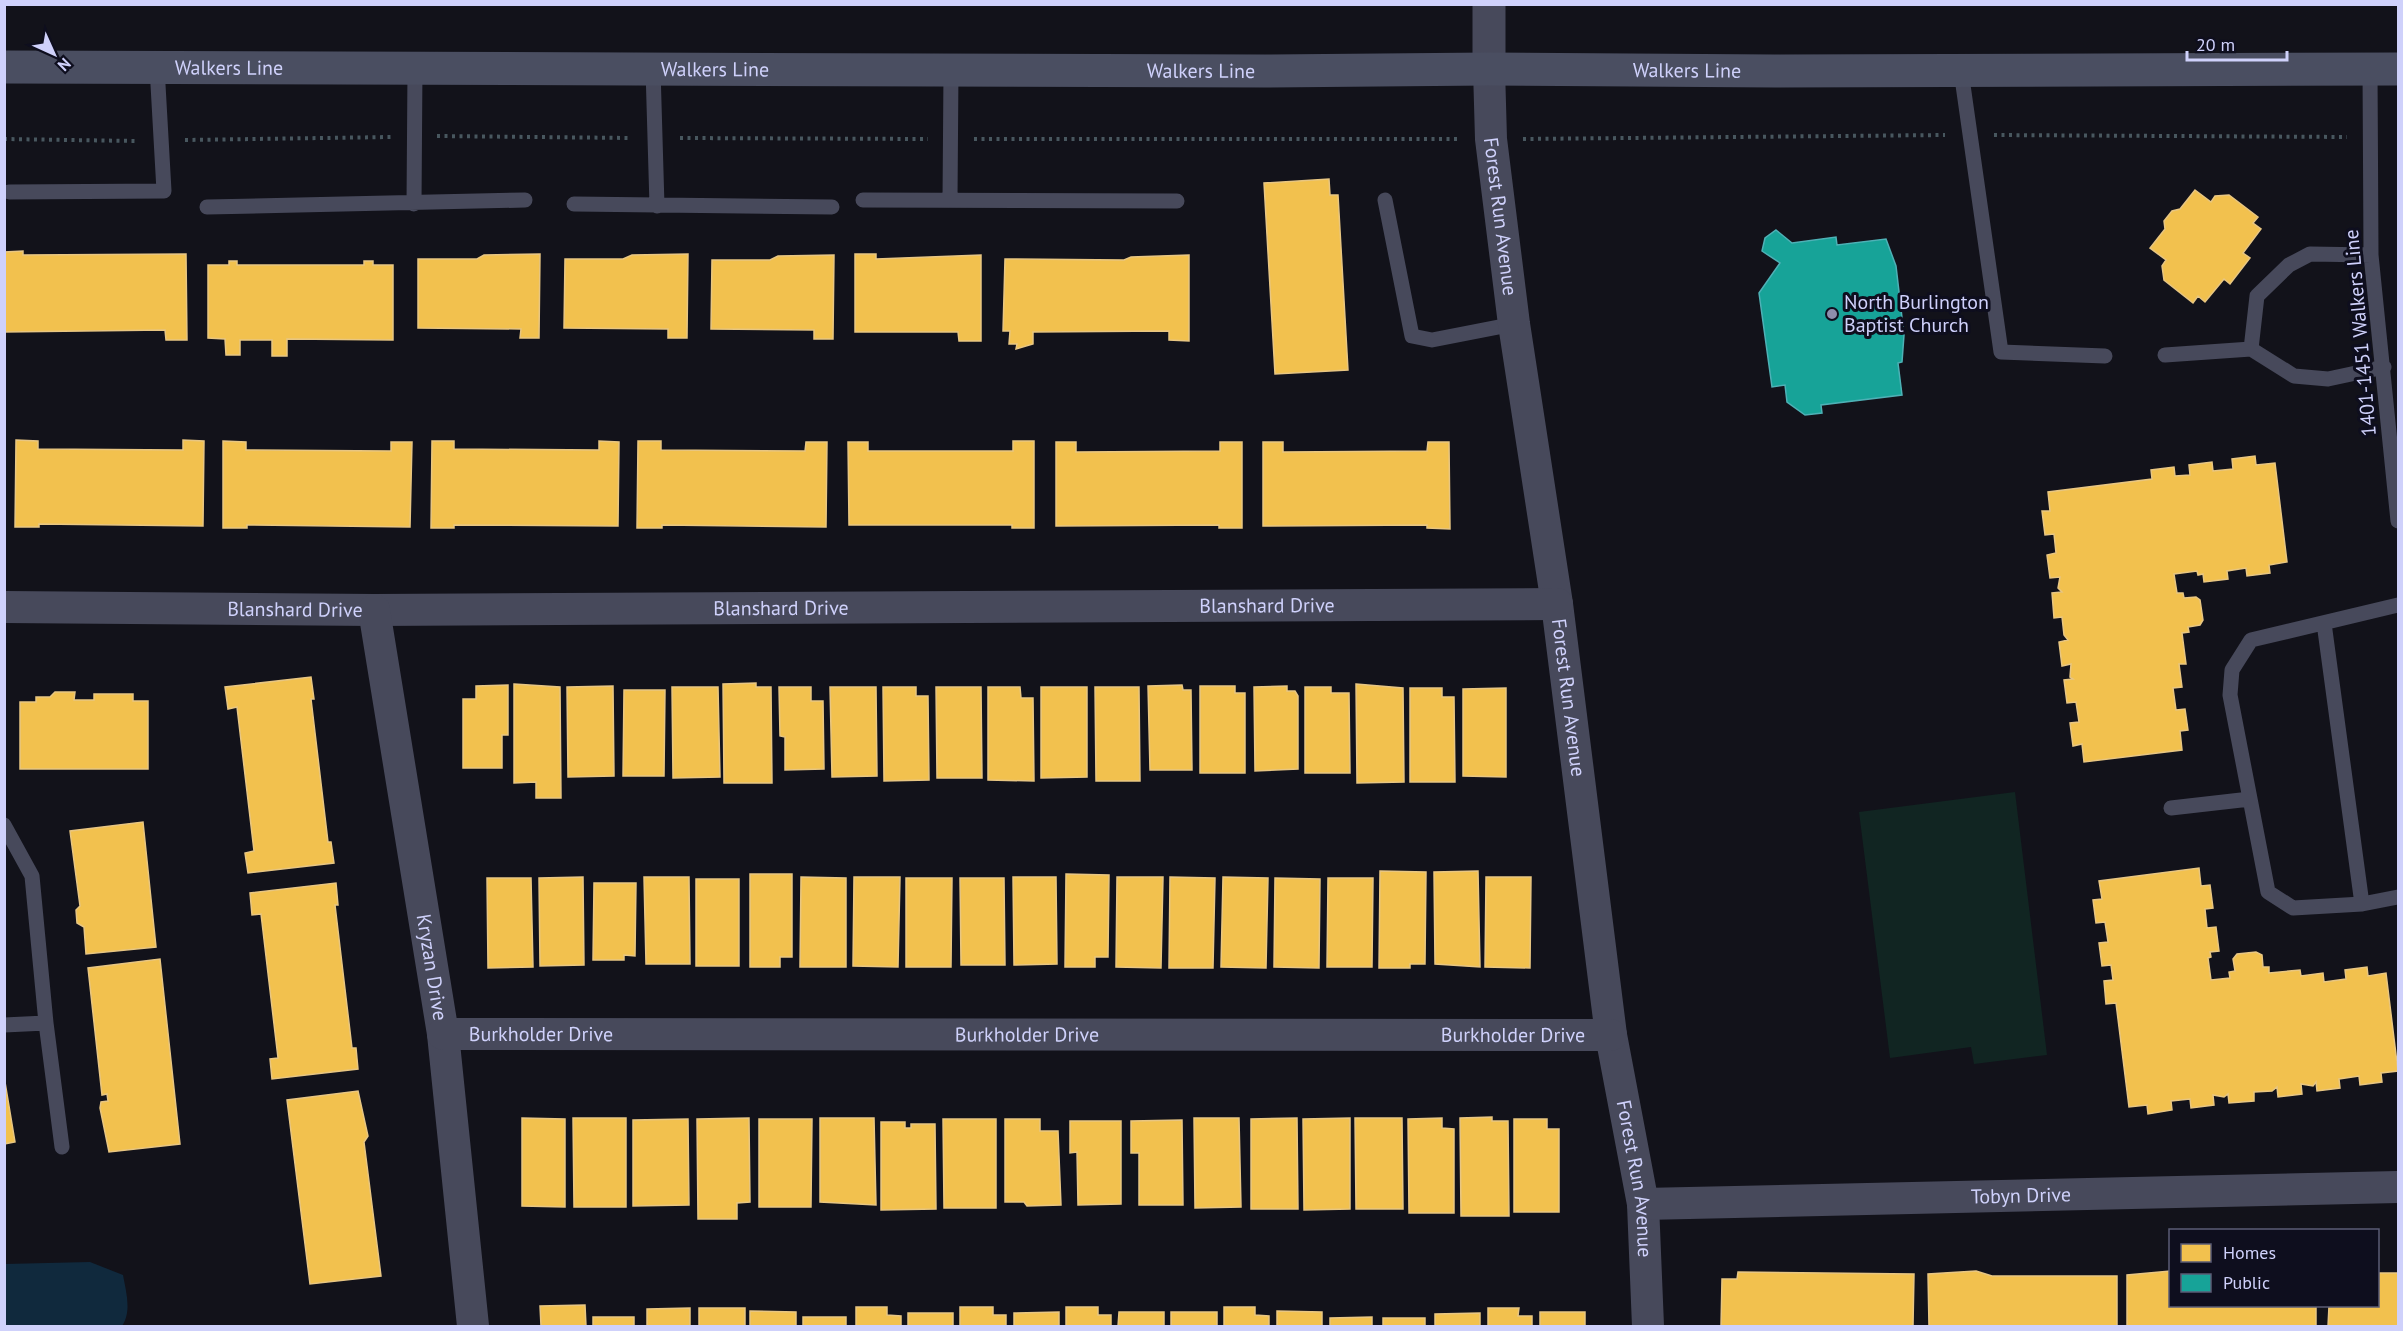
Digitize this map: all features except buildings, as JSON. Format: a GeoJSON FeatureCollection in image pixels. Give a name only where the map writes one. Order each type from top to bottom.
{"type":"FeatureCollection","features":[{"type":"Feature","properties":{"kind":"main road","name":"Walkers Line"},"geometry":{"type":"LineString","coordinates":[[4,67],[1266,71],[2384,69]]}},
{"type":"Feature","properties":{"kind":"street"},"geometry":{"type":"LineString","coordinates":[[1489,4],[1489,69]]}},
{"type":"Feature","properties":{"kind":"street","name":"Forest Run Avenue"},"geometry":{"type":"LineString","coordinates":[[1489,69],[1491,139],[1514,324],[1557,604],[1611,1035],[1643,1204],[1648,1326]]}},
{"type":"Feature","properties":{"kind":"street","name":"Blanshard Drive"},"geometry":{"type":"LineString","coordinates":[[4,607],[374,610],[1557,604]]}},
{"type":"Feature","properties":{"kind":"street","name":"Kryzan Drive"},"geometry":{"type":"LineString","coordinates":[[374,610],[443,1034],[473,1326]]}},
{"type":"Feature","properties":{"kind":"street","name":"Burkholder Drive"},"geometry":{"type":"LineString","coordinates":[[443,1034],[1611,1035]]}},
{"type":"Feature","properties":{"kind":"street","name":"Tobyn Drive"},"geometry":{"type":"LineString","coordinates":[[1643,1204],[2398,1187]]}},
{"type":"Feature","properties":{"kind":"lane"},"geometry":{"type":"LineString","coordinates":[[9,192],[164,191],[157,67]]}},
{"type":"Feature","properties":{"kind":"lane"},"geometry":{"type":"LineString","coordinates":[[414,204],[416,68]]}},
{"type":"Feature","properties":{"kind":"lane"},"geometry":{"type":"LineString","coordinates":[[653,69],[657,206]]}},
{"type":"Feature","properties":{"kind":"lane","name":"1401-1451 Walkers Line"},"geometry":{"type":"LineString","coordinates":[[2384,69],[2371,255],[2384,367],[2393,395],[2398,520]]}},
{"type":"Feature","properties":{"kind":"lane"},"geometry":{"type":"LineString","coordinates":[[950,200],[951,70]]}},
{"type":"Feature","properties":{"kind":"lane"},"geometry":{"type":"LineString","coordinates":[[1960,71],[2001,352],[2106,356]]}},
{"type":"Feature","properties":{"kind":"lane"},"geometry":{"type":"LineString","coordinates":[[207,207],[525,200]]}},
{"type":"Feature","properties":{"kind":"lane"},"geometry":{"type":"LineString","coordinates":[[863,200],[1177,201]]}},
{"type":"Feature","properties":{"kind":"lane"},"geometry":{"type":"LineString","coordinates":[[1385,200],[1412,336],[1432,340],[1514,324]]}},
{"type":"Feature","properties":{"kind":"lane"},"geometry":{"type":"LineString","coordinates":[[574,204],[832,207]]}},
{"type":"Feature","properties":{"kind":"lane"},"geometry":{"type":"LineString","coordinates":[[2251,349],[2258,296],[2289,265],[2310,254],[2371,255]]}},
{"type":"Feature","properties":{"kind":"lane"},"geometry":{"type":"LineString","coordinates":[[2165,355],[2251,349],[2294,376],[2328,379],[2384,367]]}},
{"type":"Feature","properties":{"kind":"lane"},"geometry":{"type":"LineString","coordinates":[[2398,604],[2251,640],[2232,670],[2230,695],[2268,892],[2293,908],[2362,904],[2398,897]]}},
{"type":"Feature","properties":{"kind":"lane"},"geometry":{"type":"LineString","coordinates":[[2324,623],[2362,904]]}},
{"type":"Feature","properties":{"kind":"lane"},"geometry":{"type":"LineString","coordinates":[[2171,808],[2250,799]]}},
{"type":"Feature","properties":{"kind":"lane"},"geometry":{"type":"LineString","coordinates":[[4,825],[32,876],[46,1023],[62,1147]]}},
{"type":"Feature","properties":{"kind":"lane"},"geometry":{"type":"LineString","coordinates":[[4,1025],[46,1023]]}},
{"type":"Feature","properties":{"kind":"path"},"geometry":{"type":"LineString","coordinates":[[4,139],[162,141],[415,136],[1491,139]]}},
{"type":"Feature","properties":{"kind":"green space"},"geometry":{"type":"Polygon","coordinates":[[[2015,792],[2047,1055],[1974,1064],[1971,1047],[1890,1058],[1859,812],[2015,792]]]}},
{"type":"Feature","properties":{"kind":"water"},"geometry":{"type":"Polygon","coordinates":[[[90,1262],[123,1275],[128,1308],[122,1326],[5,1326],[5,1264],[90,1262]]]}},
{"type":"Feature","properties":{"kind":"place","name":"North Burlington Baptist Church"},"geometry":{"type":"Point","coordinates":[1832,314]}}]}
